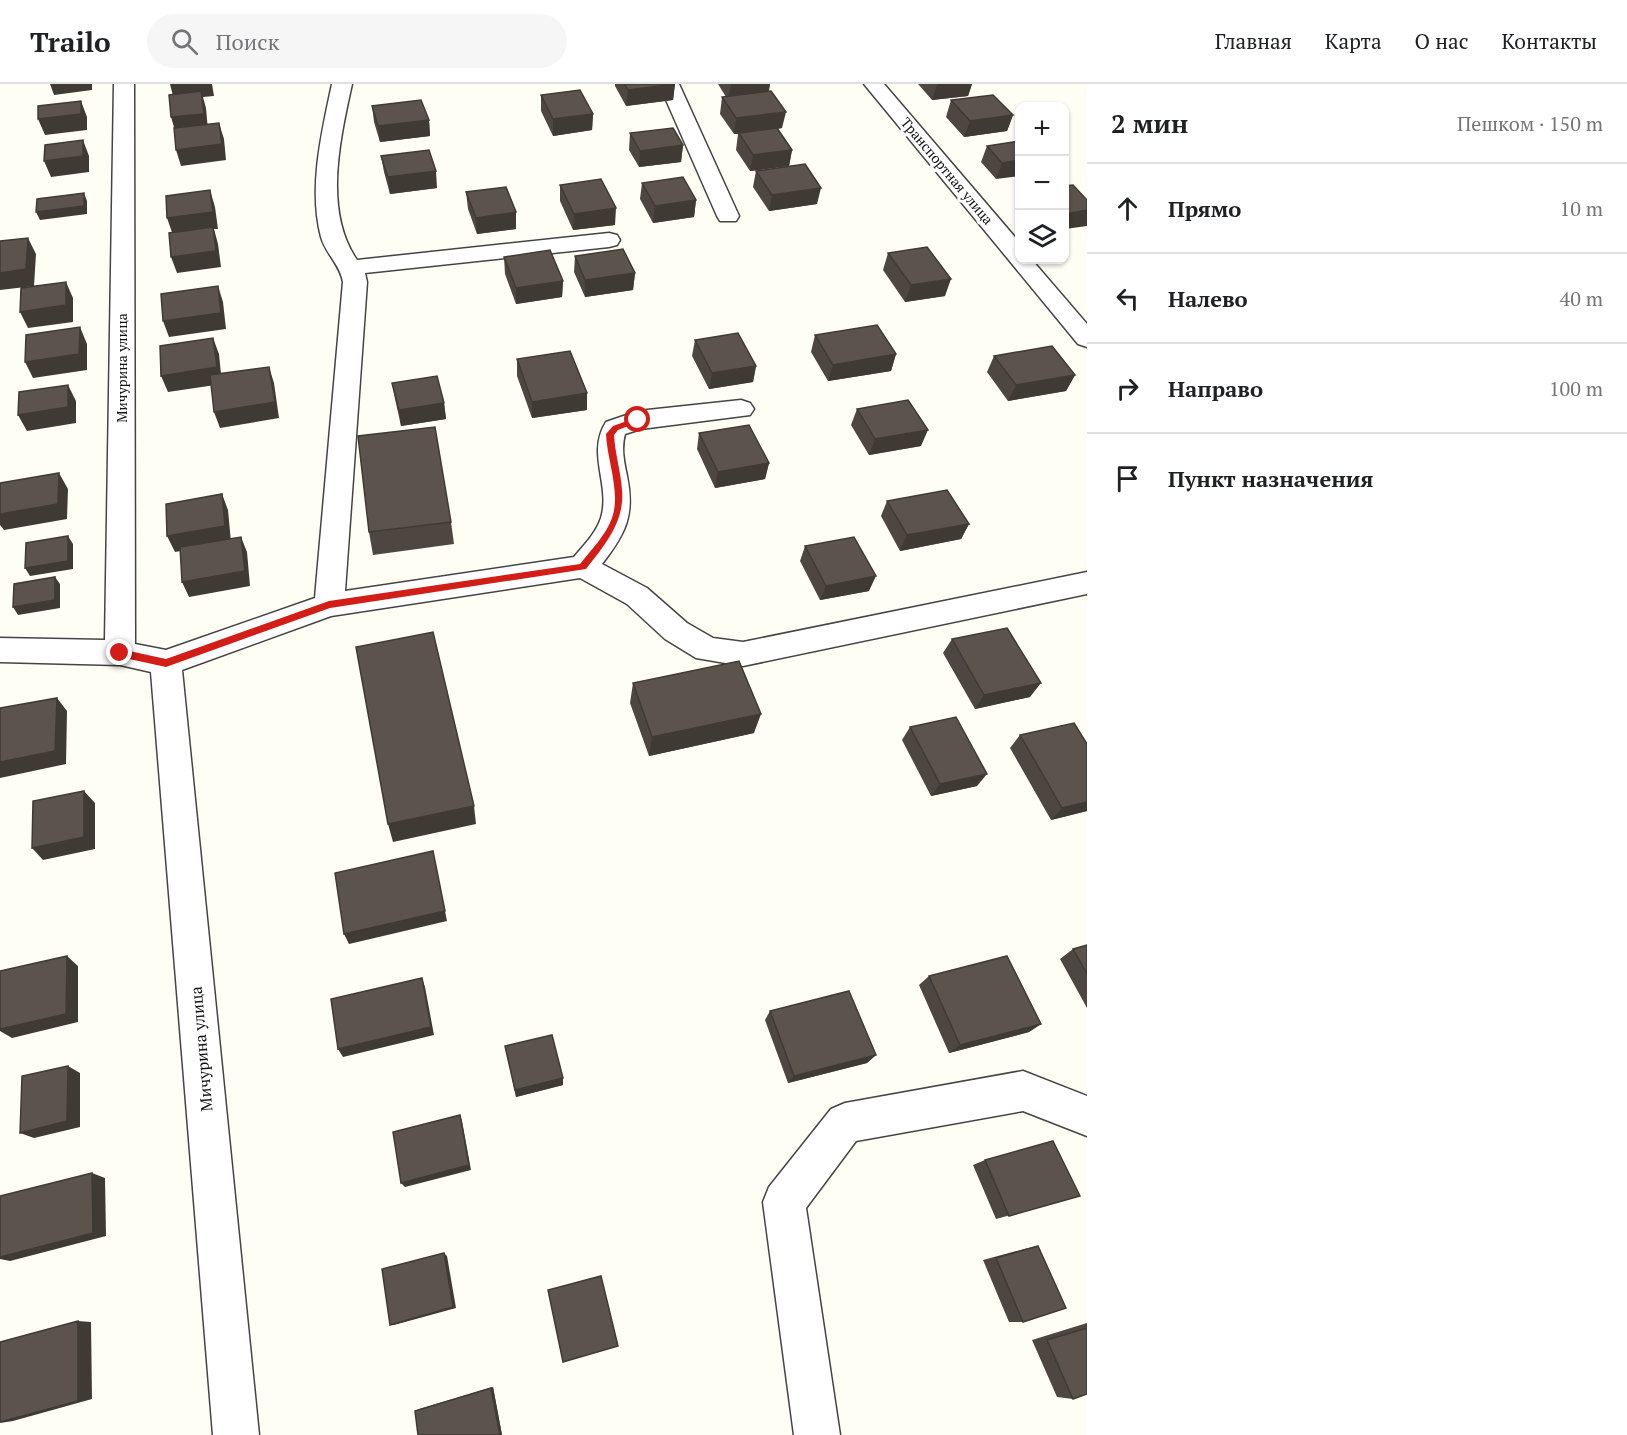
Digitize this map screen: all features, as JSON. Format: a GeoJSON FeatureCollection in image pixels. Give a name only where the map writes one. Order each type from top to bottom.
{"type":"FeatureCollection","features":[{"type":"Feature","properties":{"kind":"street","name":"Мичурина улица"},"geometry":{"type":"LineString","coordinates":[[120,653],[124,84]]}},
{"type":"Feature","properties":{"kind":"street"},"geometry":{"type":"LineString","coordinates":[[329,604],[355,282],[355,274],[333,242],[327,194],[329,140],[342,84]]}},
{"type":"Feature","properties":{"kind":"street"},"geometry":{"type":"LineString","coordinates":[[669,84],[728,216]]}},
{"type":"Feature","properties":{"kind":"street","name":"Транспортная улица"},"geometry":{"type":"LineString","coordinates":[[874,84],[1015,253]]}},
{"type":"Feature","properties":{"kind":"street"},"geometry":{"type":"LineString","coordinates":[[351,268],[609,240]]}},
{"type":"Feature","properties":{"kind":"street","name":"Транспортная улица"},"geometry":{"type":"LineString","coordinates":[[1024,264],[1087,339]]}},
{"type":"Feature","properties":{"kind":"street"},"geometry":{"type":"LineString","coordinates":[[583,567],[602,543],[616,517],[618,491],[609,441],[615,428],[638,420],[741,409]]}},
{"type":"Feature","properties":{"kind":"street"},"geometry":{"type":"LineString","coordinates":[[0,650],[120,653],[166,663],[329,604],[583,567],[637,596],[676,631],[707,650],[743,654],[1087,583]]}},
{"type":"Feature","properties":{"kind":"street","name":"Мичурина улица"},"geometry":{"type":"LineString","coordinates":[[166,663],[236,1435]]}},
{"type":"Feature","properties":{"kind":"street"},"geometry":{"type":"LineString","coordinates":[[817,1435],[784,1202],[845,1123],[1023,1091],[1087,1116]]}},
{"type":"Feature","properties":{"kind":"building"},"geometry":{"type":"Polygon","coordinates":[[[624,84],[675,84],[628,90],[624,84]]]}},
{"type":"Feature","properties":{"kind":"building"},"geometry":{"type":"Polygon","coordinates":[[[580,90],[593,114],[553,119],[541,95],[580,90]]]}},
{"type":"Feature","properties":{"kind":"building"},"geometry":{"type":"Polygon","coordinates":[[[201,91],[204,114],[171,117],[169,95],[201,91]]]}},
{"type":"Feature","properties":{"kind":"building"},"geometry":{"type":"Polygon","coordinates":[[[771,91],[786,112],[736,118],[722,97],[771,91]]]}},
{"type":"Feature","properties":{"kind":"building"},"geometry":{"type":"Polygon","coordinates":[[[993,95],[1013,115],[970,121],[951,100],[993,95]]]}},
{"type":"Feature","properties":{"kind":"building"},"geometry":{"type":"Polygon","coordinates":[[[421,100],[429,120],[378,126],[372,106],[421,100]]]}},
{"type":"Feature","properties":{"kind":"building"},"geometry":{"type":"Polygon","coordinates":[[[81,101],[81,114],[38,119],[38,106],[81,101]]]}},
{"type":"Feature","properties":{"kind":"building"},"geometry":{"type":"Polygon","coordinates":[[[219,123],[222,144],[176,150],[174,128],[219,123]]]}},
{"type":"Feature","properties":{"kind":"building"},"geometry":{"type":"Polygon","coordinates":[[[673,128],[683,145],[640,151],[630,133],[673,128]]]}},
{"type":"Feature","properties":{"kind":"building"},"geometry":{"type":"Polygon","coordinates":[[[777,128],[792,150],[753,155],[739,133],[777,128]]]}},
{"type":"Feature","properties":{"kind":"building"},"geometry":{"type":"Polygon","coordinates":[[[83,140],[83,156],[44,161],[45,145],[83,140]]]}},
{"type":"Feature","properties":{"kind":"building"},"geometry":{"type":"Polygon","coordinates":[[[1015,142],[1015,161],[1002,163],[987,146],[1015,142]]]}},
{"type":"Feature","properties":{"kind":"building"},"geometry":{"type":"Polygon","coordinates":[[[429,150],[436,171],[388,177],[381,156],[429,150]]]}},
{"type":"Feature","properties":{"kind":"building"},"geometry":{"type":"Polygon","coordinates":[[[805,164],[821,188],[772,195],[756,171],[805,164]]]}},
{"type":"Feature","properties":{"kind":"building"},"geometry":{"type":"Polygon","coordinates":[[[683,177],[696,200],[655,206],[642,183],[683,177]]]}},
{"type":"Feature","properties":{"kind":"building"},"geometry":{"type":"Polygon","coordinates":[[[601,179],[616,208],[574,214],[560,185],[601,179]]]}},
{"type":"Feature","properties":{"kind":"building"},"geometry":{"type":"Polygon","coordinates":[[[1073,185],[1087,200],[1087,210],[1069,213],[1069,186],[1073,185]]]}},
{"type":"Feature","properties":{"kind":"building"},"geometry":{"type":"Polygon","coordinates":[[[506,187],[516,212],[476,218],[466,192],[506,187]]]}},
{"type":"Feature","properties":{"kind":"building"},"geometry":{"type":"Polygon","coordinates":[[[210,190],[213,212],[167,218],[166,196],[210,190]]]}},
{"type":"Feature","properties":{"kind":"building"},"geometry":{"type":"Polygon","coordinates":[[[84,193],[84,206],[36,212],[37,199],[84,193]]]}},
{"type":"Feature","properties":{"kind":"building"},"geometry":{"type":"Polygon","coordinates":[[[213,227],[216,251],[171,257],[169,233],[213,227]]]}},
{"type":"Feature","properties":{"kind":"building"},"geometry":{"type":"Polygon","coordinates":[[[28,238],[26,269],[0,273],[0,241],[28,238]]]}},
{"type":"Feature","properties":{"kind":"building"},"geometry":{"type":"Polygon","coordinates":[[[927,247],[951,279],[911,285],[888,253],[927,247]]]}},
{"type":"Feature","properties":{"kind":"building"},"geometry":{"type":"Polygon","coordinates":[[[623,249],[635,273],[585,280],[575,256],[623,249]]]}},
{"type":"Feature","properties":{"kind":"building"},"geometry":{"type":"Polygon","coordinates":[[[550,250],[563,281],[516,288],[504,257],[550,250]]]}},
{"type":"Feature","properties":{"kind":"building"},"geometry":{"type":"Polygon","coordinates":[[[66,282],[66,305],[20,312],[21,288],[66,282]]]}},
{"type":"Feature","properties":{"kind":"building"},"geometry":{"type":"Polygon","coordinates":[[[218,286],[221,313],[163,321],[161,294],[218,286]]]}},
{"type":"Feature","properties":{"kind":"building"},"geometry":{"type":"Polygon","coordinates":[[[877,325],[896,354],[833,365],[815,335],[877,325]]]}},
{"type":"Feature","properties":{"kind":"building"},"geometry":{"type":"Polygon","coordinates":[[[80,327],[79,354],[25,362],[26,335],[80,327]]]}},
{"type":"Feature","properties":{"kind":"building"},"geometry":{"type":"Polygon","coordinates":[[[738,333],[756,366],[712,373],[695,340],[738,333]]]}},
{"type":"Feature","properties":{"kind":"building"},"geometry":{"type":"Polygon","coordinates":[[[213,338],[217,367],[161,376],[160,346],[213,338]]]}},
{"type":"Feature","properties":{"kind":"building"},"geometry":{"type":"Polygon","coordinates":[[[1052,346],[1075,375],[1016,385],[994,356],[1052,346]]]}},
{"type":"Feature","properties":{"kind":"building"},"geometry":{"type":"Polygon","coordinates":[[[570,351],[587,393],[532,402],[517,359],[570,351]]]}},
{"type":"Feature","properties":{"kind":"building"},"geometry":{"type":"Polygon","coordinates":[[[269,367],[275,402],[214,412],[210,375],[269,367]]]}},
{"type":"Feature","properties":{"kind":"building"},"geometry":{"type":"Polygon","coordinates":[[[437,376],[444,403],[399,410],[392,383],[437,376]]]}},
{"type":"Feature","properties":{"kind":"building"},"geometry":{"type":"Polygon","coordinates":[[[68,385],[68,407],[18,415],[19,392],[68,385]]]}},
{"type":"Feature","properties":{"kind":"building"},"geometry":{"type":"Polygon","coordinates":[[[908,400],[928,430],[875,439],[857,409],[908,400]]]}},
{"type":"Feature","properties":{"kind":"building"},"geometry":{"type":"Polygon","coordinates":[[[749,425],[769,463],[718,472],[699,433],[749,425]]]}},
{"type":"Feature","properties":{"kind":"building"},"geometry":{"type":"Polygon","coordinates":[[[435,427],[451,522],[369,532],[358,436],[435,427]]]}},
{"type":"Feature","properties":{"kind":"building"},"geometry":{"type":"Polygon","coordinates":[[[59,473],[58,504],[0,514],[0,483],[59,473]]]}},
{"type":"Feature","properties":{"kind":"building"},"geometry":{"type":"Polygon","coordinates":[[[947,490],[969,524],[907,535],[887,501],[947,490]]]}},
{"type":"Feature","properties":{"kind":"building"},"geometry":{"type":"Polygon","coordinates":[[[222,494],[225,526],[167,536],[166,504],[222,494]]]}},
{"type":"Feature","properties":{"kind":"building"},"geometry":{"type":"Polygon","coordinates":[[[68,536],[68,561],[25,568],[26,543],[68,536]]]}},
{"type":"Feature","properties":{"kind":"building"},"geometry":{"type":"Polygon","coordinates":[[[241,537],[245,571],[182,582],[180,547],[241,537]]]}},
{"type":"Feature","properties":{"kind":"building"},"geometry":{"type":"Polygon","coordinates":[[[854,537],[876,576],[826,586],[805,546],[854,537]]]}},
{"type":"Feature","properties":{"kind":"building"},"geometry":{"type":"Polygon","coordinates":[[[55,577],[55,600],[13,607],[14,584],[55,577]]]}},
{"type":"Feature","properties":{"kind":"building"},"geometry":{"type":"Polygon","coordinates":[[[1007,628],[1041,683],[984,695],[952,639],[1007,628]]]}},
{"type":"Feature","properties":{"kind":"building"},"geometry":{"type":"Polygon","coordinates":[[[433,632],[474,806],[388,824],[356,647],[433,632]]]}},
{"type":"Feature","properties":{"kind":"building"},"geometry":{"type":"Polygon","coordinates":[[[739,661],[761,714],[652,737],[633,683],[739,661]]]}},
{"type":"Feature","properties":{"kind":"building"},"geometry":{"type":"Polygon","coordinates":[[[57,698],[55,751],[0,762],[0,708],[57,698]]]}},
{"type":"Feature","properties":{"kind":"building"},"geometry":{"type":"Polygon","coordinates":[[[956,717],[987,774],[940,784],[910,727],[956,717]]]}},
{"type":"Feature","properties":{"kind":"building"},"geometry":{"type":"Polygon","coordinates":[[[1074,723],[1087,744],[1087,802],[1062,808],[1020,735],[1074,723]]]}},
{"type":"Feature","properties":{"kind":"building"},"geometry":{"type":"Polygon","coordinates":[[[84,791],[84,837],[32,848],[33,801],[84,791]]]}},
{"type":"Feature","properties":{"kind":"building"},"geometry":{"type":"Polygon","coordinates":[[[433,851],[445,911],[344,934],[335,873],[433,851]]]}},
{"type":"Feature","properties":{"kind":"building"},"geometry":{"type":"Polygon","coordinates":[[[1087,945],[1087,974],[1073,949],[1087,945]]]}},
{"type":"Feature","properties":{"kind":"building"},"geometry":{"type":"Polygon","coordinates":[[[67,956],[66,1014],[0,1029],[0,971],[67,956]]]}},
{"type":"Feature","properties":{"kind":"building"},"geometry":{"type":"Polygon","coordinates":[[[1007,956],[1041,1024],[960,1045],[929,976],[1007,956]]]}},
{"type":"Feature","properties":{"kind":"building"},"geometry":{"type":"Polygon","coordinates":[[[422,978],[431,1027],[338,1049],[331,999],[422,978]]]}},
{"type":"Feature","properties":{"kind":"building"},"geometry":{"type":"Polygon","coordinates":[[[849,991],[876,1055],[794,1076],[770,1011],[849,991]]]}},
{"type":"Feature","properties":{"kind":"building"},"geometry":{"type":"Polygon","coordinates":[[[552,1035],[563,1078],[515,1090],[505,1046],[552,1035]]]}},
{"type":"Feature","properties":{"kind":"building"},"geometry":{"type":"Polygon","coordinates":[[[68,1066],[67,1121],[20,1133],[22,1076],[68,1066]]]}},
{"type":"Feature","properties":{"kind":"building"},"geometry":{"type":"Polygon","coordinates":[[[460,1115],[469,1165],[401,1183],[393,1132],[460,1115]]]}},
{"type":"Feature","properties":{"kind":"building"},"geometry":{"type":"Polygon","coordinates":[[[1053,1141],[1080,1196],[1009,1216],[985,1160],[1053,1141]]]}},
{"type":"Feature","properties":{"kind":"building"},"geometry":{"type":"Polygon","coordinates":[[[92,1173],[93,1233],[0,1257],[0,1196],[92,1173]]]}},
{"type":"Feature","properties":{"kind":"building"},"geometry":{"type":"Polygon","coordinates":[[[1038,1246],[1066,1308],[1023,1322],[996,1258],[1038,1246]]]}},
{"type":"Feature","properties":{"kind":"building"},"geometry":{"type":"Polygon","coordinates":[[[444,1253],[453,1307],[390,1325],[382,1269],[444,1253]]]}},
{"type":"Feature","properties":{"kind":"building"},"geometry":{"type":"Polygon","coordinates":[[[601,1276],[618,1346],[563,1362],[548,1290],[601,1276]]]}},
{"type":"Feature","properties":{"kind":"building"},"geometry":{"type":"Polygon","coordinates":[[[78,1321],[78,1401],[0,1422],[0,1342],[78,1321]]]}},
{"type":"Feature","properties":{"kind":"building"},"geometry":{"type":"Polygon","coordinates":[[[1087,1328],[1087,1394],[1073,1399],[1047,1340],[1087,1328]]]}},
{"type":"Feature","properties":{"kind":"building"},"geometry":{"type":"Polygon","coordinates":[[[491,1388],[500,1435],[418,1435],[415,1411],[491,1388]]]}},
{"type":"Feature","properties":{"kind":"route"},"geometry":{"type":"LineString","coordinates":[[120,653],[166,663],[329,604],[583,567],[602,543],[616,517],[618,491],[611,456],[610,434],[615,428],[638,420]]}}]}
